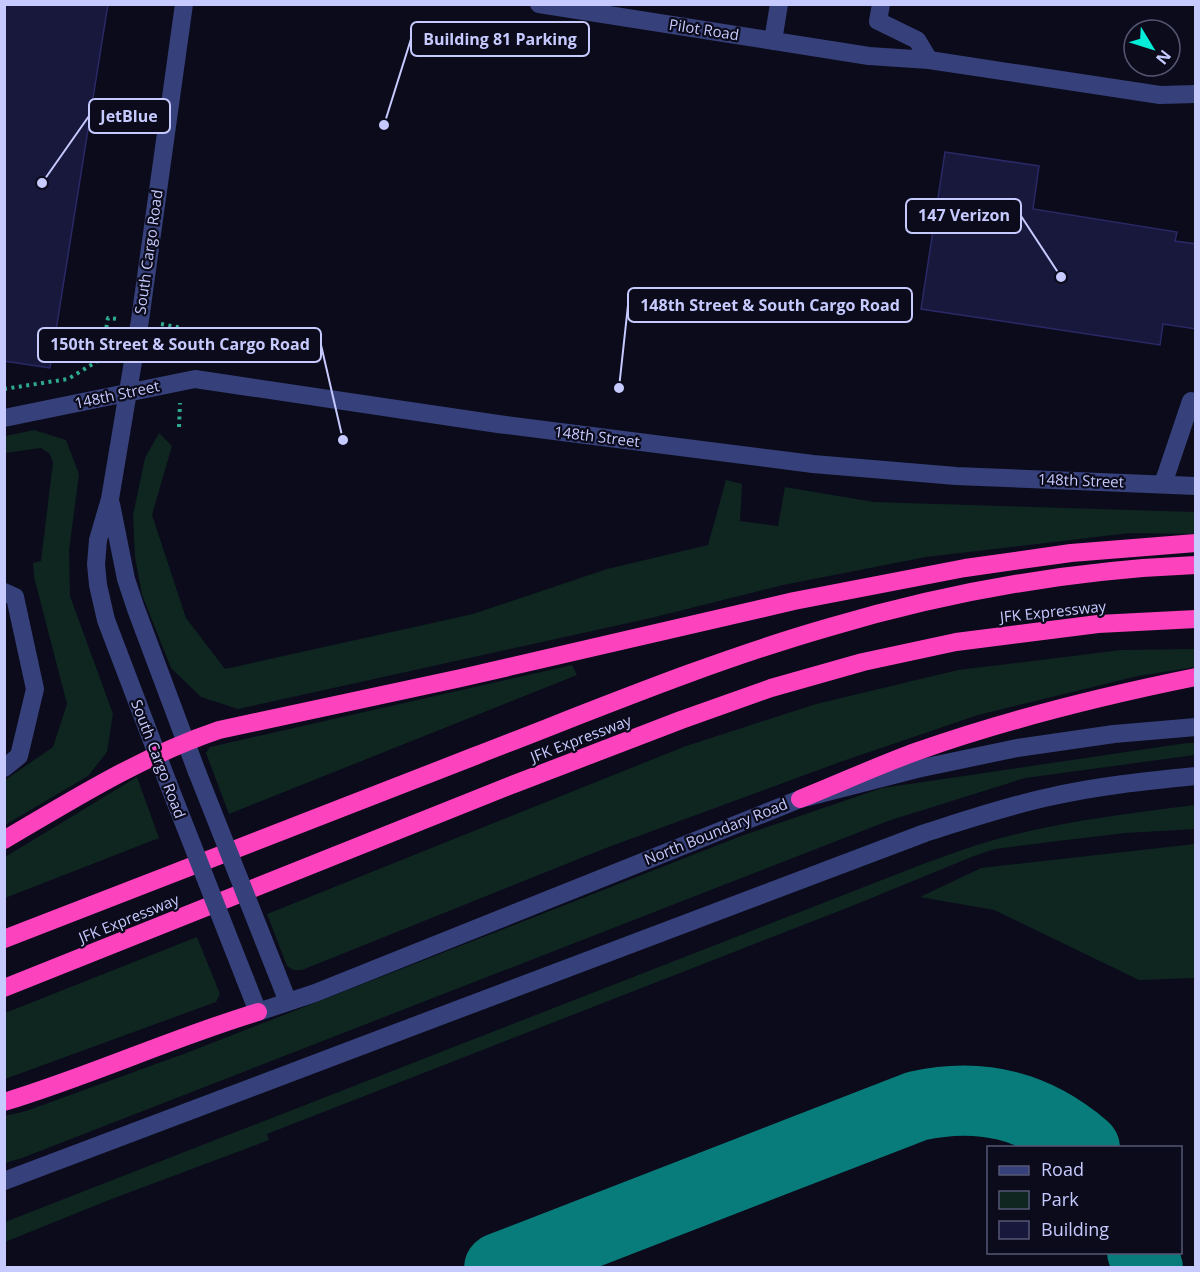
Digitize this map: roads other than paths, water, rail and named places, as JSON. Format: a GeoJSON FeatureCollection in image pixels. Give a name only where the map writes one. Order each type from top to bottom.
{"type":"FeatureCollection","features":[{"type":"Feature","properties":{"kind":"highway"},"geometry":{"type":"LineString","coordinates":[[4,840],[112,777],[157,755],[186,742],[241,725],[461,678],[794,601],[965,568],[1123,548],[1196,543]]}},
{"type":"Feature","properties":{"kind":"highway","name":"JFK Expressway"},"geometry":{"type":"LineString","coordinates":[[4,939],[650,688],[786,640],[887,612],[1019,584],[1114,571],[1196,565]]}},
{"type":"Feature","properties":{"kind":"highway","name":"JFK Expressway"},"geometry":{"type":"LineString","coordinates":[[4,988],[504,788],[771,688],[863,662],[980,638],[1098,624],[1196,619]]}},
{"type":"Feature","properties":{"kind":"highway"},"geometry":{"type":"LineString","coordinates":[[800,799],[916,752],[1000,724],[1102,697],[1196,677]]}},
{"type":"Feature","properties":{"kind":"highway"},"geometry":{"type":"LineString","coordinates":[[4,1101],[65,1082],[220,1023],[258,1012]]}},
{"type":"Feature","properties":{"kind":"street","name":"South Cargo Road"},"geometry":{"type":"LineString","coordinates":[[184,4],[140,320],[110,499],[98,540],[96,564],[101,604],[111,636],[258,1012]]}},
{"type":"Feature","properties":{"kind":"street","name":"Pilot Road"},"geometry":{"type":"LineString","coordinates":[[539,4],[869,56],[929,60],[1160,95],[1196,94]]}},
{"type":"Feature","properties":{"kind":"street"},"geometry":{"type":"LineString","coordinates":[[773,41],[778,4]]}},
{"type":"Feature","properties":{"kind":"street"},"geometry":{"type":"LineString","coordinates":[[881,4],[878,21],[917,40],[929,60]]}},
{"type":"Feature","properties":{"kind":"street","name":"148th Street"},"geometry":{"type":"LineString","coordinates":[[4,418],[195,379],[487,422],[813,464],[956,476],[1196,486]]}},
{"type":"Feature","properties":{"kind":"street"},"geometry":{"type":"LineString","coordinates":[[1163,484],[1191,401],[1196,408]]}},
{"type":"Feature","properties":{"kind":"street","name":"South Cargo Road"},"geometry":{"type":"LineString","coordinates":[[110,499],[132,599],[197,772],[288,1002]]}},
{"type":"Feature","properties":{"kind":"street"},"geometry":{"type":"LineString","coordinates":[[4,592],[15,597],[35,689],[19,756],[4,768]]}},
{"type":"Feature","properties":{"kind":"street","name":"North Boundary Road"},"geometry":{"type":"LineString","coordinates":[[258,1012],[326,989],[800,799],[917,769],[1017,748],[1125,733],[1196,727]]}},
{"type":"Feature","properties":{"kind":"street"},"geometry":{"type":"LineString","coordinates":[[4,1181],[925,833],[996,810],[1049,797],[1149,780],[1196,776]]}},
{"type":"Feature","properties":{"kind":"place","name":"Building 81 Parking"},"geometry":{"type":"Point","coordinates":[384,125]}},
{"type":"Feature","properties":{"kind":"place","name":"JetBlue"},"geometry":{"type":"Point","coordinates":[42,183]}},
{"type":"Feature","properties":{"kind":"place","name":"147 Verizon"},"geometry":{"type":"Point","coordinates":[1061,277]}},
{"type":"Feature","properties":{"kind":"place","name":"148th Street & South Cargo Road"},"geometry":{"type":"Point","coordinates":[619,388]}},
{"type":"Feature","properties":{"kind":"place","name":"150th Street & South Cargo Road"},"geometry":{"type":"Point","coordinates":[343,440]}}]}
